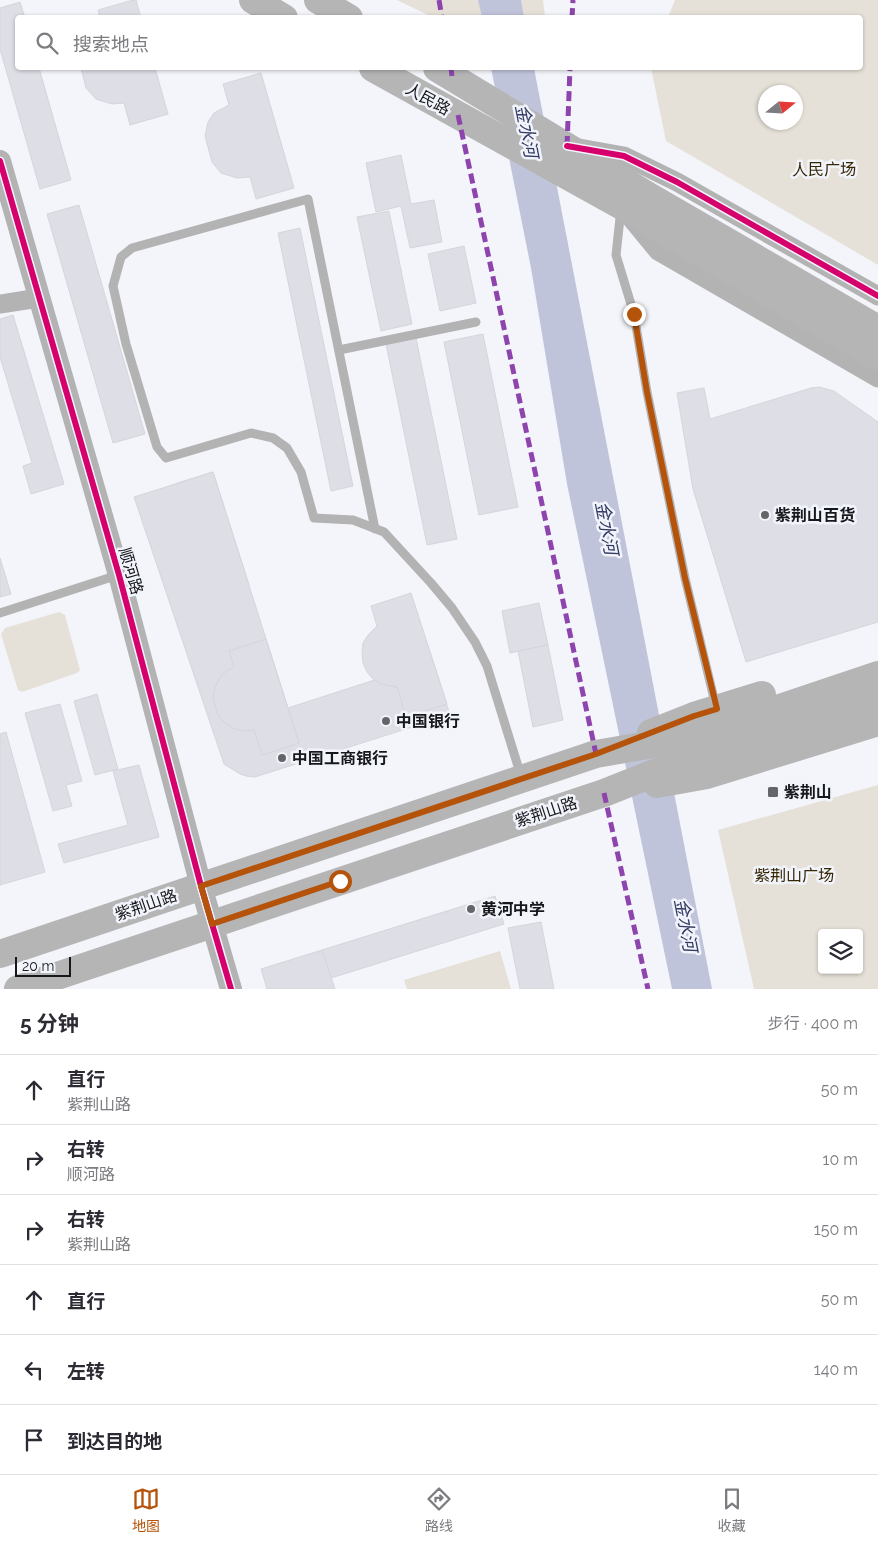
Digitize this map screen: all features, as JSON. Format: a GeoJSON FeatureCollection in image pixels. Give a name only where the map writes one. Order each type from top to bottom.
{"type":"FeatureCollection","features":[{"type":"Feature","properties":{"kind":"main road"},"geometry":{"type":"LineString","coordinates":[[253,0],[279,15]]}},
{"type":"Feature","properties":{"kind":"main road"},"geometry":{"type":"LineString","coordinates":[[318,0],[344,15]]}},
{"type":"Feature","properties":{"kind":"main road","name":"人民路"},"geometry":{"type":"LineString","coordinates":[[377,70],[622,206],[878,357]]}},
{"type":"Feature","properties":{"kind":"main road"},"geometry":{"type":"LineString","coordinates":[[445,72],[650,197],[878,329]]}},
{"type":"Feature","properties":{"kind":"main road"},"geometry":{"type":"LineString","coordinates":[[703,738],[877,665]]}},
{"type":"Feature","properties":{"kind":"main road"},"geometry":{"type":"LineString","coordinates":[[703,738],[877,665]]}},
{"type":"Feature","properties":{"kind":"main road"},"geometry":{"type":"LineString","coordinates":[[703,738],[878,697]]}},
{"type":"Feature","properties":{"kind":"main road"},"geometry":{"type":"LineString","coordinates":[[703,738],[878,722]]}},
{"type":"Feature","properties":{"kind":"main road","name":"紫荆山路"},"geometry":{"type":"LineString","coordinates":[[0,954],[596,754],[703,738]]}},
{"type":"Feature","properties":{"kind":"main road","name":"紫荆山路"},"geometry":{"type":"LineString","coordinates":[[26,988],[604,793],[703,738]]}},
{"type":"Feature","properties":{"kind":"street"},"geometry":{"type":"LineString","coordinates":[[567,146],[624,156],[677,182],[878,296]]}},
{"type":"Feature","properties":{"kind":"street","name":"顺河路"},"geometry":{"type":"LineString","coordinates":[[0,161],[119,575],[230,989]]}},
{"type":"Feature","properties":{"kind":"street"},"geometry":{"type":"LineString","coordinates":[[622,206],[658,251],[878,378]]}},
{"type":"Feature","properties":{"kind":"street"},"geometry":{"type":"LineString","coordinates":[[0,304],[38,298]]}},
{"type":"Feature","properties":{"kind":"lane"},"geometry":{"type":"LineString","coordinates":[[375,529],[308,199],[132,248],[121,257],[113,286],[126,344],[157,447],[166,458],[251,433],[272,438],[287,448],[300,472],[314,518],[353,520],[375,529],[384,532],[452,608],[475,642],[487,666],[522,779]]}},
{"type":"Feature","properties":{"kind":"lane"},"geometry":{"type":"LineString","coordinates":[[622,206],[616,255],[634,314],[647,392],[685,578],[703,738]]}},
{"type":"Feature","properties":{"kind":"lane"},"geometry":{"type":"LineString","coordinates":[[339,350],[476,322]]}},
{"type":"Feature","properties":{"kind":"lane"},"geometry":{"type":"LineString","coordinates":[[0,613],[119,575]]}},
{"type":"Feature","properties":{"kind":"green space"},"geometry":{"type":"Polygon","coordinates":[[[397,0],[543,0],[545,15],[428,15],[397,0]]]}},
{"type":"Feature","properties":{"kind":"green space","name":"人民广场"},"geometry":{"type":"Polygon","coordinates":[[[675,0],[878,0],[878,265],[666,141],[651,70],[863,70],[863,15],[669,15],[675,0]]]}},
{"type":"Feature","properties":{"kind":"green space"},"geometry":{"type":"Polygon","coordinates":[[[59,612],[65,615],[80,670],[77,673],[22,692],[18,690],[1,634],[5,628],[59,612]]]}},
{"type":"Feature","properties":{"kind":"green space","name":"紫荆山广场"},"geometry":{"type":"Polygon","coordinates":[[[878,785],[878,989],[754,989],[718,830],[878,785]]]}},
{"type":"Feature","properties":{"kind":"green space"},"geometry":{"type":"Polygon","coordinates":[[[500,951],[511,989],[407,989],[404,980],[500,951]]]}},
{"type":"Feature","properties":{"kind":"water"},"geometry":{"type":"Polygon","coordinates":[[[478,0],[521,0],[524,15],[482,15],[478,0]]]}},
{"type":"Feature","properties":{"kind":"water","name":"金水河"},"geometry":{"type":"Polygon","coordinates":[[[491,70],[534,70],[712,989],[672,989],[567,484],[531,268],[491,70]]]}},
{"type":"Feature","properties":{"kind":"building"},"geometry":{"type":"Polygon","coordinates":[[[136,0],[140,15],[99,15],[98,10],[136,0]]]}},
{"type":"Feature","properties":{"kind":"building"},"geometry":{"type":"Polygon","coordinates":[[[20,2],[24,15],[15,15],[15,70],[40,70],[71,180],[40,189],[0,49],[0,8],[20,2]]]}},
{"type":"Feature","properties":{"kind":"building"},"geometry":{"type":"Polygon","coordinates":[[[82,70],[156,70],[168,114],[130,125],[124,103],[112,104],[96,99],[86,88],[82,70]]]}},
{"type":"Feature","properties":{"kind":"building"},"geometry":{"type":"Polygon","coordinates":[[[261,73],[294,188],[256,199],[250,177],[237,178],[221,173],[212,162],[205,136],[208,122],[214,113],[229,105],[223,84],[261,73]]]}},
{"type":"Feature","properties":{"kind":"building"},"geometry":{"type":"Polygon","coordinates":[[[401,155],[411,204],[434,200],[442,242],[410,248],[401,206],[376,212],[366,163],[401,155]]]}},
{"type":"Feature","properties":{"kind":"building"},"geometry":{"type":"Polygon","coordinates":[[[79,205],[145,434],[113,443],[47,214],[79,205]]]}},
{"type":"Feature","properties":{"kind":"building"},"geometry":{"type":"Polygon","coordinates":[[[389,211],[412,324],[381,331],[357,217],[389,211]]]}},
{"type":"Feature","properties":{"kind":"building"},"geometry":{"type":"Polygon","coordinates":[[[300,228],[353,486],[331,491],[278,233],[300,228]]]}},
{"type":"Feature","properties":{"kind":"building"},"geometry":{"type":"Polygon","coordinates":[[[464,246],[476,303],[440,311],[428,254],[464,246]]]}},
{"type":"Feature","properties":{"kind":"building"},"geometry":{"type":"Polygon","coordinates":[[[13,315],[64,484],[31,494],[23,466],[32,463],[0,357],[0,319],[13,315]]]}},
{"type":"Feature","properties":{"kind":"building"},"geometry":{"type":"Polygon","coordinates":[[[483,334],[518,507],[479,515],[444,342],[483,334]]]}},
{"type":"Feature","properties":{"kind":"building"},"geometry":{"type":"Polygon","coordinates":[[[416,338],[457,539],[427,545],[386,344],[416,338]]]}},
{"type":"Feature","properties":{"kind":"building"},"geometry":{"type":"Polygon","coordinates":[[[819,387],[834,391],[878,422],[878,622],[746,662],[693,489],[677,393],[704,388],[710,419],[819,387]]]}},
{"type":"Feature","properties":{"kind":"building"},"geometry":{"type":"Polygon","coordinates":[[[213,472],[249,585],[211,597],[200,564],[192,565],[174,557],[164,540],[163,531],[169,512],[181,503],[175,484],[213,472]]]}},
{"type":"Feature","properties":{"kind":"building"},"geometry":{"type":"Polygon","coordinates":[[[213,472],[288,708],[433,661],[450,715],[255,777],[240,774],[224,764],[134,497],[213,472]]]}},
{"type":"Feature","properties":{"kind":"building"},"geometry":{"type":"Polygon","coordinates":[[[0,558],[11,594],[0,597],[0,558]]]}},
{"type":"Feature","properties":{"kind":"building"},"geometry":{"type":"Polygon","coordinates":[[[411,593],[447,704],[406,717],[397,687],[381,684],[373,679],[363,663],[362,653],[363,643],[377,626],[371,606],[411,593]]]}},
{"type":"Feature","properties":{"kind":"building"},"geometry":{"type":"Polygon","coordinates":[[[539,603],[548,645],[510,653],[502,611],[539,603]]]}},
{"type":"Feature","properties":{"kind":"building"},"geometry":{"type":"Polygon","coordinates":[[[266,639],[299,743],[262,755],[254,730],[243,731],[225,723],[218,715],[213,697],[215,687],[220,678],[226,671],[234,667],[229,651],[266,639]]]}},
{"type":"Feature","properties":{"kind":"building"},"geometry":{"type":"Polygon","coordinates":[[[548,645],[563,720],[533,727],[518,651],[548,645]]]}},
{"type":"Feature","properties":{"kind":"building"},"geometry":{"type":"Polygon","coordinates":[[[97,694],[118,769],[95,775],[74,701],[97,694]]]}},
{"type":"Feature","properties":{"kind":"building"},"geometry":{"type":"Polygon","coordinates":[[[60,704],[82,781],[66,785],[72,806],[53,811],[25,713],[60,704]]]}},
{"type":"Feature","properties":{"kind":"building"},"geometry":{"type":"Polygon","coordinates":[[[6,732],[45,872],[0,885],[0,734],[6,732]]]}},
{"type":"Feature","properties":{"kind":"building"},"geometry":{"type":"Polygon","coordinates":[[[139,765],[159,837],[64,863],[58,844],[128,825],[113,771],[139,765]]]}},
{"type":"Feature","properties":{"kind":"building"},"geometry":{"type":"Polygon","coordinates":[[[495,896],[504,924],[331,978],[322,950],[495,896]]]}},
{"type":"Feature","properties":{"kind":"building"},"geometry":{"type":"Polygon","coordinates":[[[541,922],[554,989],[520,989],[508,928],[541,922]]]}},
{"type":"Feature","properties":{"kind":"building"},"geometry":{"type":"Polygon","coordinates":[[[322,950],[335,989],[267,989],[261,969],[322,950]]]}},
{"type":"Feature","properties":{"kind":"marked path"},"geometry":{"type":"LineString","coordinates":[[439,0],[442,15]]}},
{"type":"Feature","properties":{"kind":"marked path"},"geometry":{"type":"LineString","coordinates":[[572,15],[573,0]]}},
{"type":"Feature","properties":{"kind":"marked path"},"geometry":{"type":"LineString","coordinates":[[451,70],[452,76]]}},
{"type":"Feature","properties":{"kind":"marked path"},"geometry":{"type":"LineString","coordinates":[[567,146],[570,70]]}},
{"type":"Feature","properties":{"kind":"marked path"},"geometry":{"type":"LineString","coordinates":[[458,115],[596,754]]}},
{"type":"Feature","properties":{"kind":"marked path"},"geometry":{"type":"LineString","coordinates":[[604,793],[648,989]]}},
{"type":"Feature","properties":{"kind":"cycle path"},"geometry":{"type":"LineString","coordinates":[[567,146],[624,156],[677,182],[878,296]]}},
{"type":"Feature","properties":{"kind":"cycle path"},"geometry":{"type":"LineString","coordinates":[[0,161],[119,575],[201,886],[231,989]]}},
{"type":"Feature","properties":{"kind":"place","name":"紫荆山百货"},"geometry":{"type":"Point","coordinates":[765,515]}},
{"type":"Feature","properties":{"kind":"place","name":"中国银行"},"geometry":{"type":"Point","coordinates":[386,721]}},
{"type":"Feature","properties":{"kind":"place","name":"中国工商银行"},"geometry":{"type":"Point","coordinates":[282,758]}},
{"type":"Feature","properties":{"kind":"place","name":"紫荆山"},"geometry":{"type":"Point","coordinates":[773,792]}},
{"type":"Feature","properties":{"kind":"place","name":"黄河中学"},"geometry":{"type":"Point","coordinates":[471,909]}},
{"type":"Feature","properties":{"kind":"route"},"geometry":{"type":"LineString","coordinates":[[340,881],[212,924],[201,886],[596,754],[717,709],[685,578],[647,392],[634,314]]}}]}
